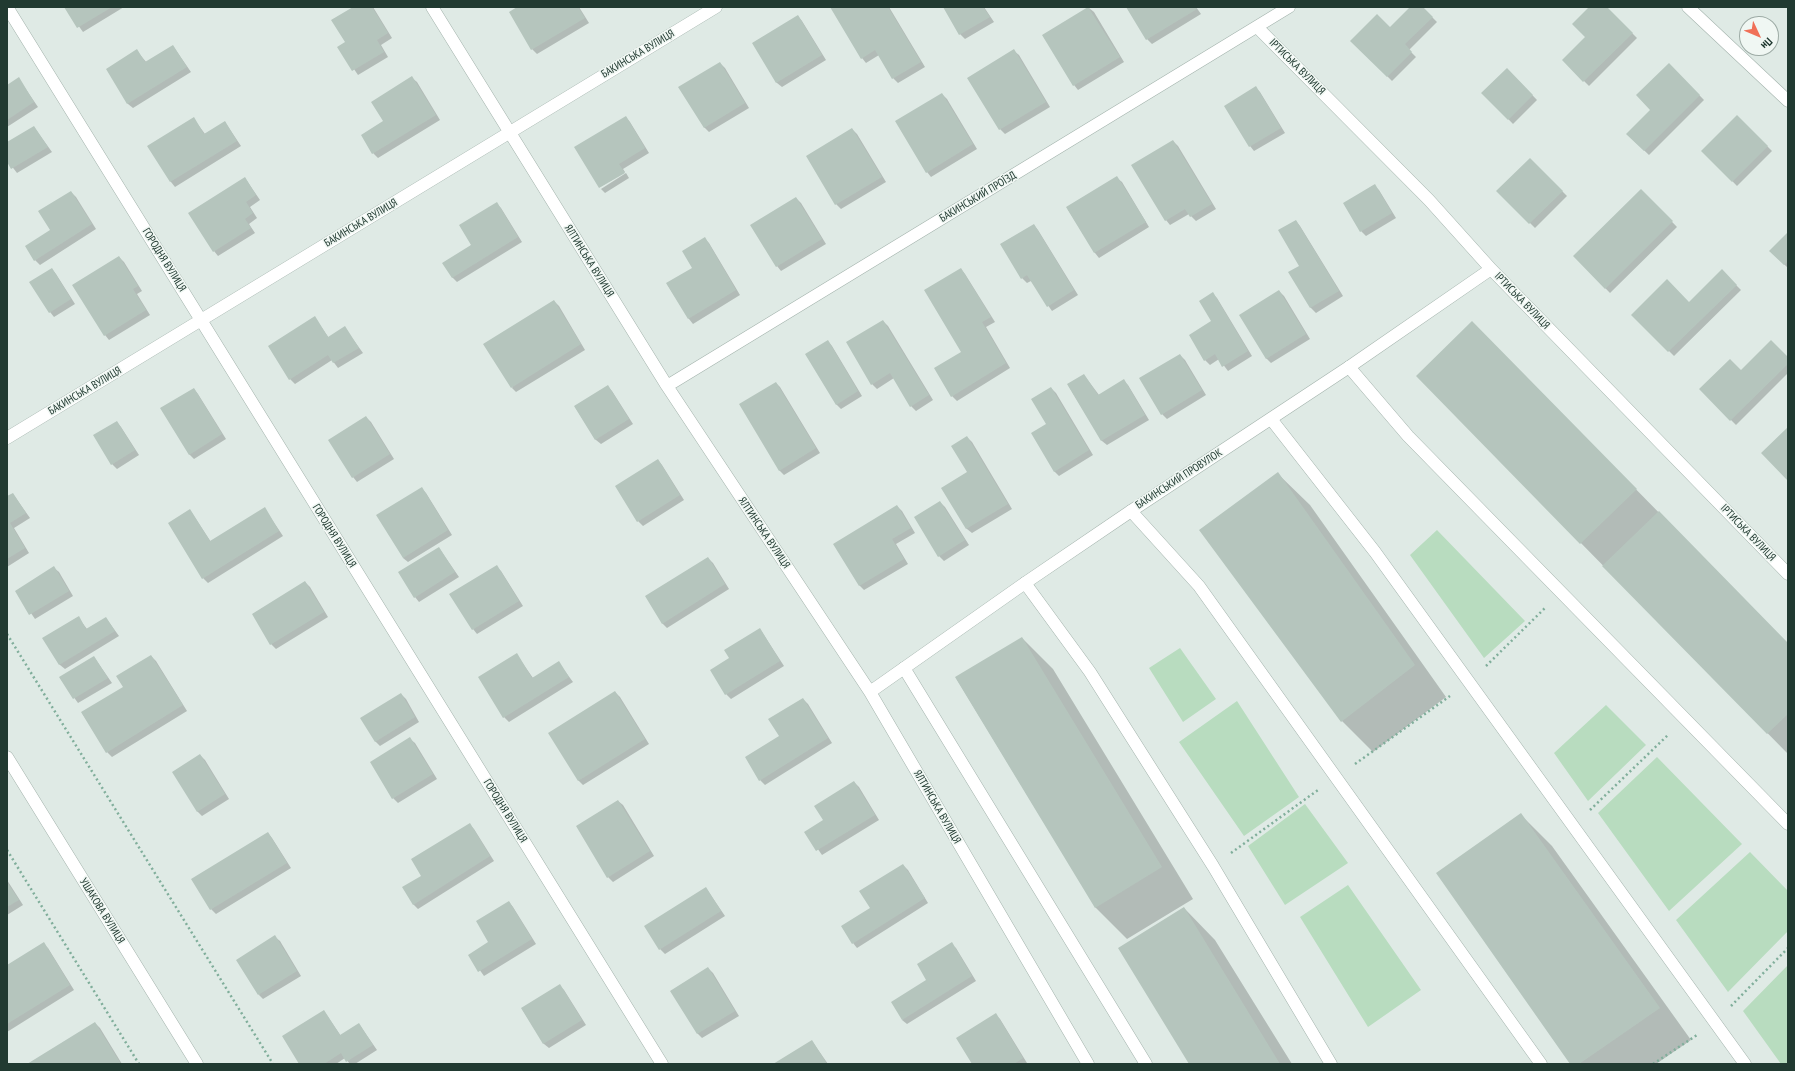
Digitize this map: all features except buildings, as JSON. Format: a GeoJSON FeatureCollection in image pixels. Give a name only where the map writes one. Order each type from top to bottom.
{"type":"FeatureCollection","features":[{"type":"Feature","properties":{"kind":"street","name":"ГОРОДНЯ ВУЛИЦЯ"},"geometry":{"type":"LineString","coordinates":[[7,7],[662,1064]]}},
{"type":"Feature","properties":{"kind":"street","name":"ЯЛТИНСЬКА ВУЛИЦЯ"},"geometry":{"type":"LineString","coordinates":[[432,7],[667,386],[870,692],[1088,1064]]}},
{"type":"Feature","properties":{"kind":"street","name":"БАКИНСЬКА ВУЛИЦЯ"},"geometry":{"type":"LineString","coordinates":[[7,438],[716,7]]}},
{"type":"Feature","properties":{"kind":"street","name":"БАКИНСЬКИЙ ПРОЇЗД"},"geometry":{"type":"LineString","coordinates":[[667,386],[1289,7]]}},
{"type":"Feature","properties":{"kind":"street"},"geometry":{"type":"LineString","coordinates":[[1688,7],[1788,101]]}},
{"type":"Feature","properties":{"kind":"street","name":"ІРТИСЬКА ВУЛИЦЯ"},"geometry":{"type":"LineString","coordinates":[[1257,26],[1429,200],[1491,269],[1788,574]]}},
{"type":"Feature","properties":{"kind":"street","name":"БАКИНСЬКИЙ ПРОВУЛОК"},"geometry":{"type":"LineString","coordinates":[[870,692],[1131,510],[1349,367],[1491,269]]}},
{"type":"Feature","properties":{"kind":"street"},"geometry":{"type":"LineString","coordinates":[[1349,367],[1408,436],[1788,824]]}},
{"type":"Feature","properties":{"kind":"street"},"geometry":{"type":"LineString","coordinates":[[1271,419],[1375,552],[1470,681],[1745,1064]]}},
{"type":"Feature","properties":{"kind":"street"},"geometry":{"type":"LineString","coordinates":[[1131,510],[1199,586],[1541,1064]]}},
{"type":"Feature","properties":{"kind":"street"},"geometry":{"type":"LineString","coordinates":[[1025,583],[1094,679],[1213,866],[1331,1064]]}},
{"type":"Feature","properties":{"kind":"street"},"geometry":{"type":"LineString","coordinates":[[904,668],[1146,1064]]}},
{"type":"Feature","properties":{"kind":"street","name":"УШАКОВА ВУЛИЦЯ"},"geometry":{"type":"LineString","coordinates":[[7,757],[197,1064]]}},
{"type":"Feature","properties":{"kind":"path"},"geometry":{"type":"LineString","coordinates":[[1470,681],[1561,592]]}},
{"type":"Feature","properties":{"kind":"path"},"geometry":{"type":"LineString","coordinates":[[7,634],[273,1064]]}},
{"type":"Feature","properties":{"kind":"path"},"geometry":{"type":"LineString","coordinates":[[1574,826],[1685,718]]}},
{"type":"Feature","properties":{"kind":"path"},"geometry":{"type":"LineString","coordinates":[[7,850],[139,1064]]}},
{"type":"Feature","properties":{"kind":"path"},"geometry":{"type":"LineString","coordinates":[[1653,1064],[1715,1022],[1788,948]]}},
{"type":"Feature","properties":{"kind":"green space"},"geometry":{"type":"Polygon","coordinates":[[[1437,530],[1525,621],[1484,658],[1410,555],[1437,530]]]}},
{"type":"Feature","properties":{"kind":"green space"},"geometry":{"type":"Polygon","coordinates":[[[1180,648],[1216,699],[1183,722],[1149,668],[1180,648]]]}},
{"type":"Feature","properties":{"kind":"green space"},"geometry":{"type":"Polygon","coordinates":[[[1237,701],[1299,797],[1244,836],[1179,742],[1237,701]]]}},
{"type":"Feature","properties":{"kind":"green space"},"geometry":{"type":"Polygon","coordinates":[[[1606,705],[1646,745],[1588,801],[1554,753],[1606,705]]]}},
{"type":"Feature","properties":{"kind":"green space"},"geometry":{"type":"Polygon","coordinates":[[[1657,757],[1742,844],[1669,911],[1598,813],[1657,757]]]}},
{"type":"Feature","properties":{"kind":"green space"},"geometry":{"type":"Polygon","coordinates":[[[1305,804],[1348,863],[1285,905],[1248,846],[1305,804]]]}},
{"type":"Feature","properties":{"kind":"green space"},"geometry":{"type":"Polygon","coordinates":[[[1750,852],[1788,891],[1788,931],[1728,992],[1676,920],[1750,852]]]}},
{"type":"Feature","properties":{"kind":"green space"},"geometry":{"type":"Polygon","coordinates":[[[1348,885],[1421,990],[1368,1027],[1300,917],[1348,885]]]}},
{"type":"Feature","properties":{"kind":"green space"},"geometry":{"type":"Polygon","coordinates":[[[1788,965],[1788,1064],[1781,1064],[1743,1011],[1788,965]]]}}]}
